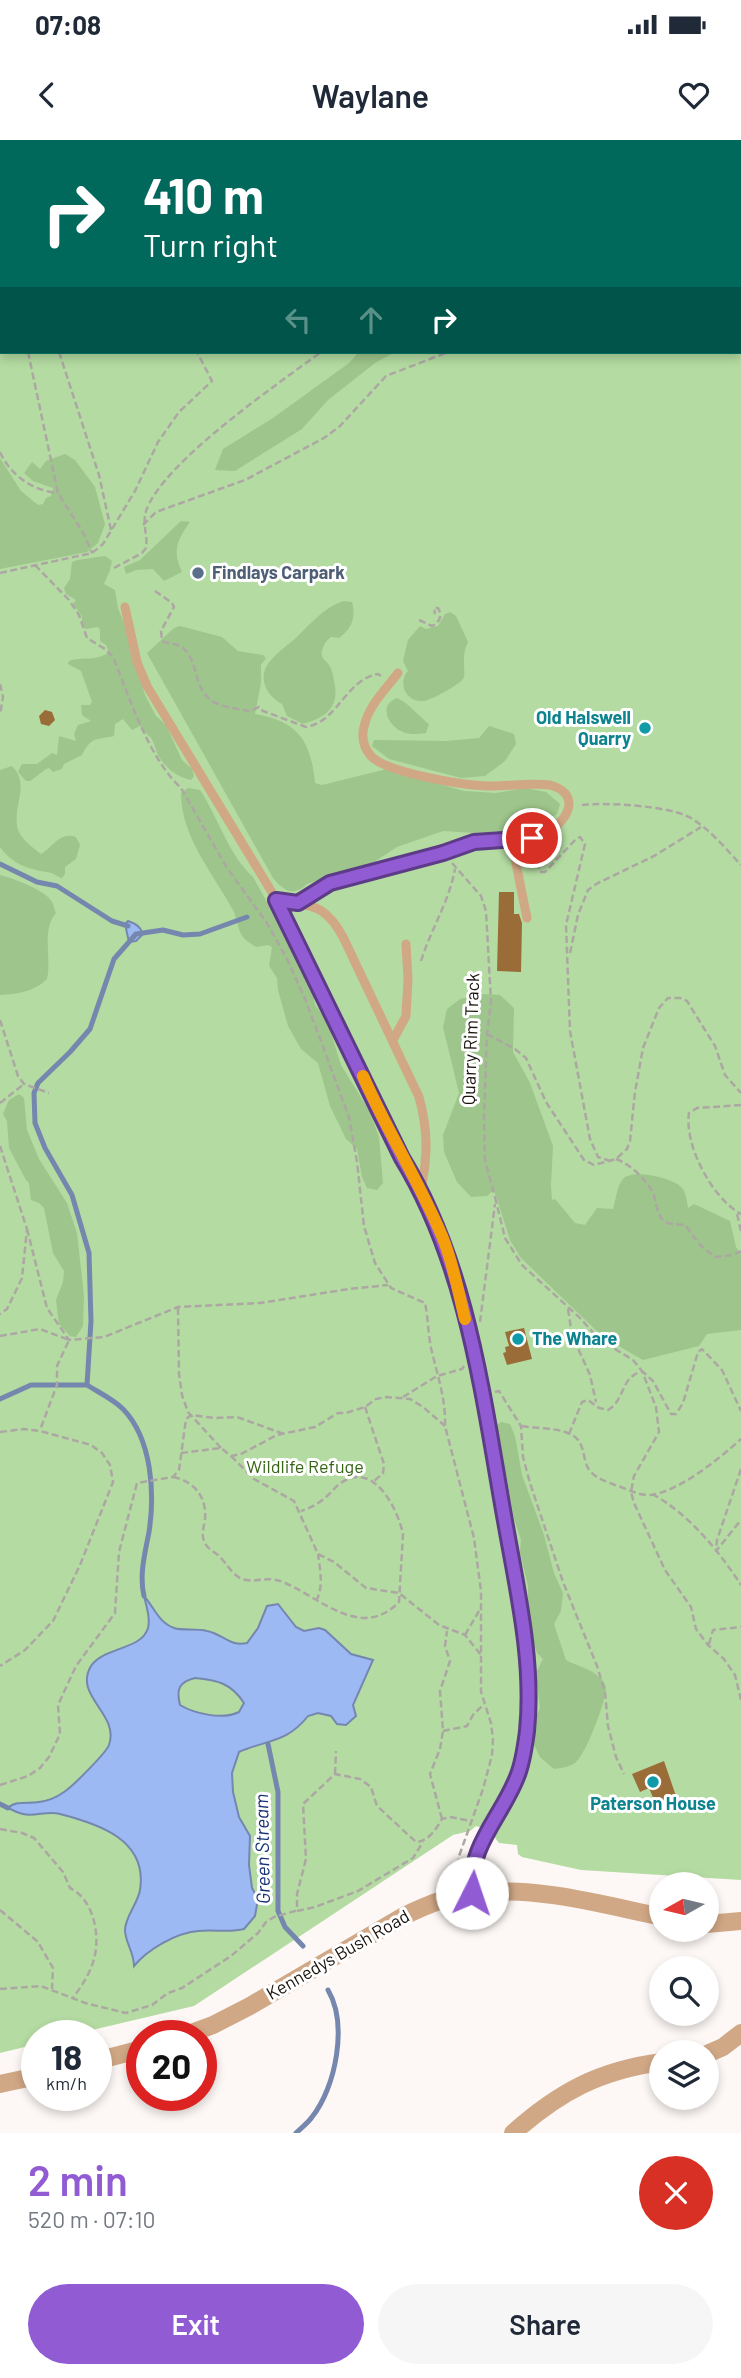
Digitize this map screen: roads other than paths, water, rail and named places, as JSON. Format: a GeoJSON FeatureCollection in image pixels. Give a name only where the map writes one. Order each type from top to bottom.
{"type":"FeatureCollection","features":[{"type":"Feature","properties":{"kind":"street","name":"Kennedys Bush Road"},"geometry":{"type":"LineString","coordinates":[[217,2023],[402,1917],[424,1906],[472,1893],[518,1891],[584,1900],[649,1914]]}},
{"type":"Feature","properties":{"kind":"street"},"geometry":{"type":"LineString","coordinates":[[719,1923],[741,1922]]}},
{"type":"Feature","properties":{"kind":"street"},"geometry":{"type":"LineString","coordinates":[[719,2049],[741,2033]]}},
{"type":"Feature","properties":{"kind":"street"},"geometry":{"type":"LineString","coordinates":[[513,2133],[534,2114],[578,2086],[599,2076],[649,2064]]}},
{"type":"Feature","properties":{"kind":"street"},"geometry":{"type":"LineString","coordinates":[[0,2084],[21,2079]]}},
{"type":"Feature","properties":{"kind":"lane"},"geometry":{"type":"LineString","coordinates":[[125,607],[137,662],[147,686],[276,900],[385,1125],[421,1189],[446,1247],[482,1395],[520,1611],[529,1686],[527,1733],[518,1776],[490,1831],[476,1851],[470,1878],[472,1893]]}},
{"type":"Feature","properties":{"kind":"lane"},"geometry":{"type":"LineString","coordinates":[[298,903],[330,883],[474,842],[540,836],[558,824],[569,807],[566,793],[551,785],[465,784],[422,775],[377,761],[366,748],[363,727],[398,673]]}},
{"type":"Feature","properties":{"kind":"lane"},"geometry":{"type":"LineString","coordinates":[[511,839],[527,918]]}},
{"type":"Feature","properties":{"kind":"lane"},"geometry":{"type":"LineString","coordinates":[[276,900],[319,908],[335,922],[419,1097],[424,1116],[427,1160],[421,1189]]}},
{"type":"Feature","properties":{"kind":"lane"},"geometry":{"type":"LineString","coordinates":[[393,1040],[406,1016],[408,979],[405,944]]}},
{"type":"Feature","properties":{"kind":"water"},"geometry":{"type":"Polygon","coordinates":[[[128,921],[141,929],[143,934],[136,941],[129,942],[125,924],[128,921]]]}},
{"type":"Feature","properties":{"kind":"water"},"geometry":{"type":"Polygon","coordinates":[[[144,1596],[160,1618],[174,1628],[207,1631],[241,1644],[247,1643],[258,1628],[267,1606],[278,1604],[296,1627],[304,1631],[319,1628],[325,1630],[351,1654],[373,1660],[353,1705],[356,1716],[346,1725],[337,1724],[331,1716],[318,1713],[308,1716],[292,1731],[276,1740],[239,1752],[232,1773],[233,1792],[239,1817],[250,1836],[249,1865],[252,1888],[258,1899],[255,1916],[244,1929],[190,1932],[172,1938],[134,1966],[125,1930],[139,1895],[140,1873],[136,1858],[128,1847],[105,1829],[75,1818],[55,1813],[28,1815],[8,1808],[19,1803],[45,1801],[61,1794],[107,1749],[111,1734],[88,1687],[87,1677],[91,1666],[97,1660],[138,1641],[144,1635],[149,1620],[144,1596]],[[195,1678],[180,1687],[180,1705],[209,1715],[225,1716],[239,1712],[244,1703],[229,1687],[195,1678]]]}},
{"type":"Feature","properties":{"kind":"waterway"},"geometry":{"type":"LineString","coordinates":[[0,864],[37,882],[57,886],[112,921],[128,926]]}},
{"type":"Feature","properties":{"kind":"waterway"},"geometry":{"type":"LineString","coordinates":[[0,1399],[31,1385],[87,1385],[91,1321],[89,1253],[72,1195],[45,1148],[35,1123],[34,1093],[38,1083],[90,1029],[114,959],[136,934],[163,930],[183,935],[200,934],[247,917]]}},
{"type":"Feature","properties":{"kind":"waterway"},"geometry":{"type":"LineString","coordinates":[[87,1385],[123,1409],[133,1421],[146,1451],[152,1501],[142,1572],[144,1596]]}},
{"type":"Feature","properties":{"kind":"waterway","name":"Green Stream"},"geometry":{"type":"LineString","coordinates":[[268,1744],[278,1792],[278,1911],[285,1927],[303,1946]]}},
{"type":"Feature","properties":{"kind":"waterway"},"geometry":{"type":"LineString","coordinates":[[0,1804],[8,1808]]}},
{"type":"Feature","properties":{"kind":"waterway","name":"Green Stream"},"geometry":{"type":"LineString","coordinates":[[296,2133],[320,2104],[333,2073],[338,2037],[337,2020],[328,1990]]}},
{"type":"Feature","properties":{"kind":"place","name":"Findlays Carpark"},"geometry":{"type":"Point","coordinates":[198,573]}},
{"type":"Feature","properties":{"kind":"place","name":"Old Halswell Quarry"},"geometry":{"type":"Point","coordinates":[645,728]}},
{"type":"Feature","properties":{"kind":"place","name":"The Whare"},"geometry":{"type":"Point","coordinates":[518,1339]}},
{"type":"Feature","properties":{"kind":"place","name":"Paterson House"},"geometry":{"type":"Point","coordinates":[653,1782]}},
{"type":"Feature","properties":{"kind":"park label","name":"Wildlife Refuge"},"geometry":{"type":"Point","coordinates":[305,1467]}}]}
